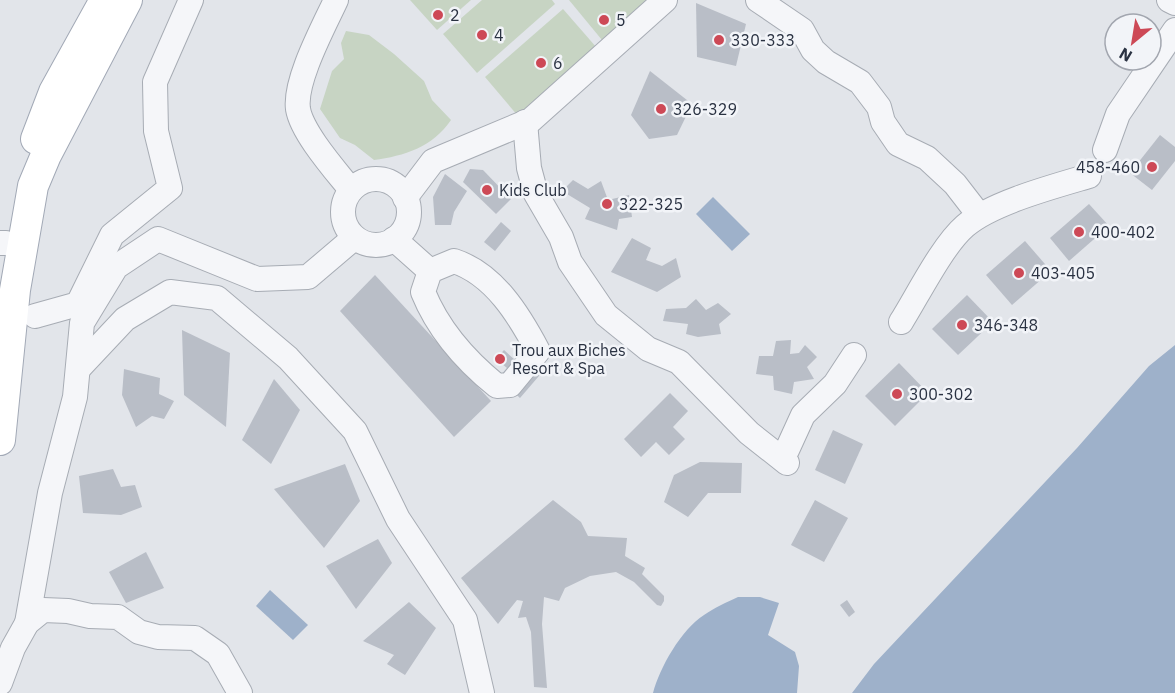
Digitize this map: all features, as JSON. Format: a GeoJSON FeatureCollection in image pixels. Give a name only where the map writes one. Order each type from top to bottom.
{"type":"FeatureCollection","features":[{"type":"Feature","properties":{"kind":"main road"},"geometry":{"type":"LineString","coordinates":[[0,440],[9,282],[3,243],[22,176],[54,92],[105,0]]}},
{"type":"Feature","properties":{"kind":"main road"},"geometry":{"type":"LineString","coordinates":[[9,282],[28,215],[33,186],[46,155],[127,0]]}},
{"type":"Feature","properties":{"kind":"main road"},"geometry":{"type":"LineString","coordinates":[[3,243],[20,231],[28,215]]}},
{"type":"Feature","properties":{"kind":"lane"},"geometry":{"type":"LineString","coordinates":[[35,316],[78,304],[112,235],[170,188],[156,131],[155,82],[191,0]]}},
{"type":"Feature","properties":{"kind":"lane"},"geometry":{"type":"LineString","coordinates":[[336,0],[304,69],[298,109],[318,149],[351,190]]}},
{"type":"Feature","properties":{"kind":"lane"},"geometry":{"type":"LineString","coordinates":[[405,198],[433,161],[525,123],[665,0]]}},
{"type":"Feature","properties":{"kind":"lane"},"geometry":{"type":"LineString","coordinates":[[758,0],[802,30],[813,50],[826,62],[860,82],[879,107],[883,122],[898,144],[927,158],[955,184],[979,215]]}},
{"type":"Feature","properties":{"kind":"lane"},"geometry":{"type":"LineString","coordinates":[[1169,0],[1175,3]]}},
{"type":"Feature","properties":{"kind":"lane"},"geometry":{"type":"LineString","coordinates":[[1105,150],[1118,114],[1175,30]]}},
{"type":"Feature","properties":{"kind":"lane"},"geometry":{"type":"LineString","coordinates":[[525,123],[529,168],[536,194],[561,237],[570,262],[606,315],[648,349],[679,362],[749,434],[787,456],[803,415],[835,384],[854,355]]}},
{"type":"Feature","properties":{"kind":"lane"},"geometry":{"type":"LineString","coordinates":[[901,322],[963,228],[979,215],[1056,185],[1089,176]]}},
{"type":"Feature","properties":{"kind":"lane"},"geometry":{"type":"LineString","coordinates":[[375,180],[387,181],[398,188],[405,198],[408,210],[407,222],[401,234],[379,245],[366,244],[354,238],[346,227],[343,214],[344,201],[351,190],[362,182],[375,180]]}},
{"type":"Feature","properties":{"kind":"lane"},"geometry":{"type":"LineString","coordinates":[[0,684],[13,648],[27,623],[50,493],[75,397],[82,323],[116,267],[158,239],[257,279],[308,277],[354,238]]}},
{"type":"Feature","properties":{"kind":"lane"},"geometry":{"type":"LineString","coordinates":[[394,239],[430,271]]}},
{"type":"Feature","properties":{"kind":"lane"},"geometry":{"type":"LineString","coordinates":[[453,261],[470,266],[521,317],[538,351],[510,385],[497,386],[477,370],[433,316],[423,291],[430,271],[453,261]]}},
{"type":"Feature","properties":{"kind":"lane"},"geometry":{"type":"LineString","coordinates":[[78,369],[125,319],[170,292],[217,298],[288,358],[355,431],[398,519],[465,620],[482,693]]}},
{"type":"Feature","properties":{"kind":"lane"},"geometry":{"type":"LineString","coordinates":[[27,623],[44,610],[68,611],[90,616],[118,617],[139,632],[158,637],[195,639],[218,654],[240,693]]}},
{"type":"Feature","properties":{"kind":"green space","name":"2"},"geometry":{"type":"Polygon","coordinates":[[[410,0],[471,0],[437,30],[410,0]]]}},
{"type":"Feature","properties":{"kind":"green space","name":"4"},"geometry":{"type":"Polygon","coordinates":[[[482,0],[552,0],[555,4],[477,73],[443,34],[482,0]]]}},
{"type":"Feature","properties":{"kind":"green space","name":"5"},"geometry":{"type":"Polygon","coordinates":[[[569,0],[647,0],[602,40],[569,0]]]}},
{"type":"Feature","properties":{"kind":"green space","name":"6"},"geometry":{"type":"Polygon","coordinates":[[[563,9],[597,48],[518,116],[485,77],[563,9]]]}},
{"type":"Feature","properties":{"kind":"green space"},"geometry":{"type":"Polygon","coordinates":[[[346,31],[369,35],[424,81],[432,100],[451,120],[436,137],[407,153],[374,160],[355,145],[340,138],[320,109],[332,71],[344,59],[341,43],[346,31]]]}},
{"type":"Feature","properties":{"kind":"water"},"geometry":{"type":"Polygon","coordinates":[[[713,197],[750,234],[732,251],[696,214],[713,197]]]}},
{"type":"Feature","properties":{"kind":"water"},"geometry":{"type":"Polygon","coordinates":[[[1175,345],[1175,693],[852,693],[874,664],[1077,448],[1149,366],[1175,345]]]}},
{"type":"Feature","properties":{"kind":"water"},"geometry":{"type":"Polygon","coordinates":[[[270,590],[308,625],[293,640],[256,606],[270,590]]]}},
{"type":"Feature","properties":{"kind":"water"},"geometry":{"type":"Polygon","coordinates":[[[738,597],[760,597],[779,603],[768,635],[795,652],[799,666],[797,693],[653,693],[666,661],[687,630],[708,612],[738,597]]]}},
{"type":"Feature","properties":{"kind":"building","name":"330-333"},"geometry":{"type":"Polygon","coordinates":[[[696,3],[746,24],[736,66],[697,57],[696,3]]]}},
{"type":"Feature","properties":{"kind":"building","name":"326-329"},"geometry":{"type":"Polygon","coordinates":[[[650,71],[692,104],[677,135],[649,139],[631,115],[650,71]]]}},
{"type":"Feature","properties":{"kind":"building","name":"458-460"},"geometry":{"type":"Polygon","coordinates":[[[1160,135],[1175,147],[1175,161],[1152,190],[1130,173],[1160,135]]]}},
{"type":"Feature","properties":{"kind":"building","name":"Kids Club"},"geometry":{"type":"Polygon","coordinates":[[[470,169],[483,170],[511,199],[496,214],[463,182],[470,169]]]}},
{"type":"Feature","properties":{"kind":"building"},"geometry":{"type":"Polygon","coordinates":[[[445,174],[467,191],[454,212],[451,225],[435,225],[433,197],[445,174]]]}},
{"type":"Feature","properties":{"kind":"building","name":"322-325"},"geometry":{"type":"Polygon","coordinates":[[[573,180],[588,189],[601,181],[608,200],[629,195],[632,217],[619,219],[617,230],[585,219],[590,208],[562,191],[573,180]]]}},
{"type":"Feature","properties":{"kind":"building","name":"400-402"},"geometry":{"type":"Polygon","coordinates":[[[1089,204],[1109,226],[1069,261],[1050,238],[1089,204]]]}},
{"type":"Feature","properties":{"kind":"building"},"geometry":{"type":"Polygon","coordinates":[[[501,222],[511,231],[495,251],[484,242],[501,222]]]}},
{"type":"Feature","properties":{"kind":"building"},"geometry":{"type":"Polygon","coordinates":[[[632,238],[651,248],[646,260],[662,266],[676,258],[681,277],[657,292],[611,272],[632,238]]]}},
{"type":"Feature","properties":{"kind":"building","name":"403-405"},"geometry":{"type":"Polygon","coordinates":[[[1025,241],[1051,271],[1012,305],[986,275],[1025,241]]]}},
{"type":"Feature","properties":{"kind":"building"},"geometry":{"type":"Polygon","coordinates":[[[375,275],[491,401],[454,437],[340,311],[375,275]]]}},
{"type":"Feature","properties":{"kind":"building","name":"346-348"},"geometry":{"type":"Polygon","coordinates":[[[967,295],[993,322],[958,355],[932,329],[967,295]]]}},
{"type":"Feature","properties":{"kind":"building"},"geometry":{"type":"Polygon","coordinates":[[[696,299],[706,310],[718,303],[731,314],[719,324],[721,334],[698,337],[686,334],[688,324],[663,321],[666,309],[686,308],[696,299]]]}},
{"type":"Feature","properties":{"kind":"building"},"geometry":{"type":"Polygon","coordinates":[[[182,330],[230,353],[226,427],[184,395],[182,330]]]}},
{"type":"Feature","properties":{"kind":"building"},"geometry":{"type":"Polygon","coordinates":[[[791,340],[790,354],[799,353],[805,345],[817,357],[807,367],[814,379],[794,382],[792,394],[774,390],[773,376],[756,374],[759,356],[773,356],[776,341],[791,340]]]}},
{"type":"Feature","properties":{"kind":"building"},"geometry":{"type":"Polygon","coordinates":[[[504,350],[515,360],[524,350],[545,369],[520,398],[498,378],[507,368],[496,359],[504,350]]]}},
{"type":"Feature","properties":{"kind":"building","name":"300-302"},"geometry":{"type":"Polygon","coordinates":[[[899,363],[928,393],[895,426],[865,396],[899,363]]]}},
{"type":"Feature","properties":{"kind":"building"},"geometry":{"type":"Polygon","coordinates":[[[124,369],[160,378],[159,394],[174,401],[164,419],[152,416],[136,427],[122,395],[124,369]]]}},
{"type":"Feature","properties":{"kind":"building"},"geometry":{"type":"Polygon","coordinates":[[[274,379],[300,410],[271,464],[242,440],[274,379]]]}},
{"type":"Feature","properties":{"kind":"building"},"geometry":{"type":"Polygon","coordinates":[[[670,393],[688,411],[673,427],[685,439],[669,455],[656,442],[641,457],[624,439],[670,393]]]}},
{"type":"Feature","properties":{"kind":"building"},"geometry":{"type":"Polygon","coordinates":[[[833,430],[863,444],[845,484],[815,470],[833,430]]]}},
{"type":"Feature","properties":{"kind":"building"},"geometry":{"type":"Polygon","coordinates":[[[700,462],[742,463],[741,493],[708,493],[688,517],[664,502],[674,475],[700,462]]]}},
{"type":"Feature","properties":{"kind":"building"},"geometry":{"type":"Polygon","coordinates":[[[345,464],[360,501],[324,548],[274,489],[345,464]]]}},
{"type":"Feature","properties":{"kind":"building"},"geometry":{"type":"Polygon","coordinates":[[[113,469],[121,487],[135,485],[142,507],[121,515],[83,513],[79,476],[113,469]]]}},
{"type":"Feature","properties":{"kind":"building"},"geometry":{"type":"Polygon","coordinates":[[[553,500],[581,522],[588,536],[627,538],[625,556],[645,568],[642,574],[664,596],[664,601],[661,606],[657,605],[634,582],[616,572],[590,576],[565,588],[559,601],[544,597],[542,624],[547,688],[534,687],[531,632],[526,617],[518,618],[523,601],[517,600],[498,624],[461,578],[553,500]]]}},
{"type":"Feature","properties":{"kind":"building"},"geometry":{"type":"Polygon","coordinates":[[[815,500],[848,518],[824,562],[791,545],[815,500]]]}},
{"type":"Feature","properties":{"kind":"building"},"geometry":{"type":"Polygon","coordinates":[[[378,539],[392,563],[356,609],[326,566],[378,539]]]}},
{"type":"Feature","properties":{"kind":"building"},"geometry":{"type":"Polygon","coordinates":[[[146,552],[164,588],[126,603],[109,572],[146,552]]]}},
{"type":"Feature","properties":{"kind":"building"},"geometry":{"type":"Polygon","coordinates":[[[847,600],[855,612],[849,617],[840,605],[847,600]]]}},
{"type":"Feature","properties":{"kind":"building"},"geometry":{"type":"Polygon","coordinates":[[[409,602],[436,628],[405,675],[387,664],[394,655],[363,641],[409,602]]]}},
{"type":"Feature","properties":{"kind":"place","name":"2"},"geometry":{"type":"Point","coordinates":[438,15]}},
{"type":"Feature","properties":{"kind":"place","name":"5"},"geometry":{"type":"Point","coordinates":[604,20]}},
{"type":"Feature","properties":{"kind":"place","name":"4"},"geometry":{"type":"Point","coordinates":[482,35]}},
{"type":"Feature","properties":{"kind":"place","name":"330-333"},"geometry":{"type":"Point","coordinates":[719,40]}},
{"type":"Feature","properties":{"kind":"place","name":"6"},"geometry":{"type":"Point","coordinates":[541,63]}},
{"type":"Feature","properties":{"kind":"place","name":"326-329"},"geometry":{"type":"Point","coordinates":[661,109]}},
{"type":"Feature","properties":{"kind":"place","name":"458-460"},"geometry":{"type":"Point","coordinates":[1152,167]}},
{"type":"Feature","properties":{"kind":"place","name":"Kids Club"},"geometry":{"type":"Point","coordinates":[487,190]}},
{"type":"Feature","properties":{"kind":"place","name":"322-325"},"geometry":{"type":"Point","coordinates":[607,204]}},
{"type":"Feature","properties":{"kind":"place","name":"400-402"},"geometry":{"type":"Point","coordinates":[1079,232]}},
{"type":"Feature","properties":{"kind":"place","name":"403-405"},"geometry":{"type":"Point","coordinates":[1019,273]}},
{"type":"Feature","properties":{"kind":"place","name":"346-348"},"geometry":{"type":"Point","coordinates":[962,325]}},
{"type":"Feature","properties":{"kind":"place","name":"Trou aux Biches Resort & Spa"},"geometry":{"type":"Point","coordinates":[500,359]}},
{"type":"Feature","properties":{"kind":"place","name":"300-302"},"geometry":{"type":"Point","coordinates":[897,394]}}]}
